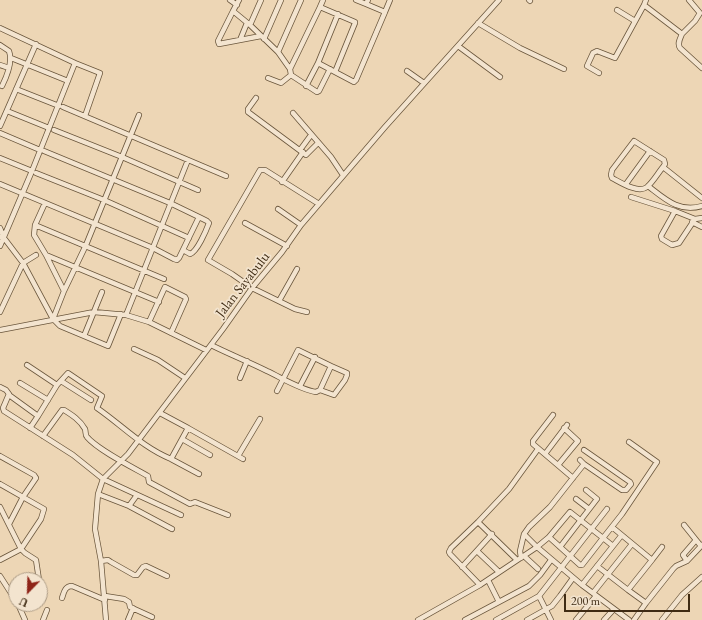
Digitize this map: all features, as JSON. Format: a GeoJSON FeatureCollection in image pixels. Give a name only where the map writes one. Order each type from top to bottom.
{"type":"FeatureCollection","features":[{"type":"Feature","properties":{"kind":"street"},"geometry":{"type":"LineString","coordinates":[[230,0],[238,2],[218,43],[220,44],[262,37]]}},
{"type":"Feature","properties":{"kind":"street"},"geometry":{"type":"LineString","coordinates":[[240,40],[261,0]]}},
{"type":"Feature","properties":{"kind":"street"},"geometry":{"type":"LineString","coordinates":[[262,37],[280,0]]}},
{"type":"Feature","properties":{"kind":"street"},"geometry":{"type":"LineString","coordinates":[[278,52],[301,0]]}},
{"type":"Feature","properties":{"kind":"street"},"geometry":{"type":"LineString","coordinates":[[290,69],[323,0]]}},
{"type":"Feature","properties":{"kind":"street"},"geometry":{"type":"LineString","coordinates":[[356,0],[367,2],[385,12]]}},
{"type":"Feature","properties":{"kind":"street"},"geometry":{"type":"LineString","coordinates":[[318,63],[355,82],[390,0]]}},
{"type":"Feature","properties":{"kind":"street","name":"Jalan Sayabulu"},"geometry":{"type":"LineString","coordinates":[[106,620],[101,561],[95,529],[98,494],[103,479],[122,461],[138,441],[252,288],[343,175],[499,0]]}},
{"type":"Feature","properties":{"kind":"street"},"geometry":{"type":"LineString","coordinates":[[689,0],[700,13],[695,21],[682,34],[678,45],[702,68]]}},
{"type":"Feature","properties":{"kind":"street"},"geometry":{"type":"LineString","coordinates":[[599,73],[587,66],[593,53],[597,51],[615,58],[645,2],[682,34]]}},
{"type":"Feature","properties":{"kind":"street"},"geometry":{"type":"LineString","coordinates":[[320,6],[355,22],[335,72]]}},
{"type":"Feature","properties":{"kind":"street"},"geometry":{"type":"LineString","coordinates":[[617,10],[635,21]]}},
{"type":"Feature","properties":{"kind":"street"},"geometry":{"type":"LineString","coordinates":[[233,11],[278,52],[290,69],[291,75],[314,91],[319,91],[330,70]]}},
{"type":"Feature","properties":{"kind":"street"},"geometry":{"type":"LineString","coordinates":[[306,86],[318,63],[338,14]]}},
{"type":"Feature","properties":{"kind":"street"},"geometry":{"type":"LineString","coordinates":[[478,23],[520,48],[564,69]]}},
{"type":"Feature","properties":{"kind":"street"},"geometry":{"type":"LineString","coordinates":[[0,28],[100,73],[85,116]]}},
{"type":"Feature","properties":{"kind":"street"},"geometry":{"type":"LineString","coordinates":[[0,126],[36,44]]}},
{"type":"Feature","properties":{"kind":"street"},"geometry":{"type":"LineString","coordinates":[[0,45],[9,51],[11,58],[9,68],[0,91]]}},
{"type":"Feature","properties":{"kind":"street"},"geometry":{"type":"LineString","coordinates":[[458,46],[500,77]]}},
{"type":"Feature","properties":{"kind":"street"},"geometry":{"type":"LineString","coordinates":[[11,58],[68,81]]}},
{"type":"Feature","properties":{"kind":"street"},"geometry":{"type":"LineString","coordinates":[[0,246],[2,237],[34,172],[52,129],[75,63]]}},
{"type":"Feature","properties":{"kind":"street"},"geometry":{"type":"LineString","coordinates":[[0,64],[9,68]]}},
{"type":"Feature","properties":{"kind":"street"},"geometry":{"type":"LineString","coordinates":[[406,71],[424,83]]}},
{"type":"Feature","properties":{"kind":"street"},"geometry":{"type":"LineString","coordinates":[[268,78],[281,83],[291,75]]}},
{"type":"Feature","properties":{"kind":"street"},"geometry":{"type":"LineString","coordinates":[[16,89],[61,106],[226,176]]}},
{"type":"Feature","properties":{"kind":"street"},"geometry":{"type":"LineString","coordinates":[[256,98],[248,109],[248,112],[306,155],[318,143]]}},
{"type":"Feature","properties":{"kind":"street"},"geometry":{"type":"LineString","coordinates":[[7,110],[198,190]]}},
{"type":"Feature","properties":{"kind":"street"},"geometry":{"type":"LineString","coordinates":[[293,113],[331,157],[343,175]]}},
{"type":"Feature","properties":{"kind":"street"},"geometry":{"type":"LineString","coordinates":[[53,319],[64,291],[86,245],[139,116]]}},
{"type":"Feature","properties":{"kind":"street"},"geometry":{"type":"LineString","coordinates":[[0,133],[170,203],[207,221],[209,223],[194,252],[190,254],[183,250]]}},
{"type":"Feature","properties":{"kind":"street"},"geometry":{"type":"LineString","coordinates":[[282,182],[311,135]]}},
{"type":"Feature","properties":{"kind":"street"},"geometry":{"type":"LineString","coordinates":[[633,141],[650,151],[664,160],[665,164],[648,186],[640,189],[612,178],[611,173],[633,141]]}},
{"type":"Feature","properties":{"kind":"street"},"geometry":{"type":"LineString","coordinates":[[626,184],[650,151]]}},
{"type":"Feature","properties":{"kind":"street"},"geometry":{"type":"LineString","coordinates":[[0,158],[104,200],[189,238]]}},
{"type":"Feature","properties":{"kind":"street"},"geometry":{"type":"LineString","coordinates":[[0,228],[2,237],[23,263],[53,319],[60,326],[108,346],[144,270],[188,160]]}},
{"type":"Feature","properties":{"kind":"street"},"geometry":{"type":"LineString","coordinates":[[663,167],[702,198]]}},
{"type":"Feature","properties":{"kind":"street"},"geometry":{"type":"LineString","coordinates":[[307,312],[295,309],[252,288],[232,274],[209,262],[208,256],[260,170],[265,170],[282,182],[320,204]]}},
{"type":"Feature","properties":{"kind":"street"},"geometry":{"type":"LineString","coordinates":[[0,184],[153,248],[177,260],[199,217]]}},
{"type":"Feature","properties":{"kind":"street"},"geometry":{"type":"LineString","coordinates":[[648,186],[669,202],[678,206],[690,209],[702,206]]}},
{"type":"Feature","properties":{"kind":"street"},"geometry":{"type":"LineString","coordinates":[[631,197],[675,211],[694,220],[702,227]]}},
{"type":"Feature","properties":{"kind":"street"},"geometry":{"type":"LineString","coordinates":[[45,203],[35,225],[34,237],[46,255],[64,291]]}},
{"type":"Feature","properties":{"kind":"street"},"geometry":{"type":"LineString","coordinates":[[278,209],[302,225]]}},
{"type":"Feature","properties":{"kind":"street"},"geometry":{"type":"LineString","coordinates":[[675,211],[661,234],[662,239],[672,245],[677,244],[694,220],[702,218]]}},
{"type":"Feature","properties":{"kind":"street"},"geometry":{"type":"LineString","coordinates":[[245,224],[287,246]]}},
{"type":"Feature","properties":{"kind":"street"},"geometry":{"type":"LineString","coordinates":[[35,225],[86,245],[164,279]]}},
{"type":"Feature","properties":{"kind":"street"},"geometry":{"type":"LineString","coordinates":[[0,312],[23,263],[36,255]]}},
{"type":"Feature","properties":{"kind":"street"},"geometry":{"type":"LineString","coordinates":[[46,255],[159,302]]}},
{"type":"Feature","properties":{"kind":"street"},"geometry":{"type":"LineString","coordinates":[[279,301],[297,269]]}},
{"type":"Feature","properties":{"kind":"street"},"geometry":{"type":"LineString","coordinates":[[149,322],[165,287],[186,298],[171,333]]}},
{"type":"Feature","properties":{"kind":"street"},"geometry":{"type":"LineString","coordinates":[[84,336],[102,292]]}},
{"type":"Feature","properties":{"kind":"street"},"geometry":{"type":"LineString","coordinates":[[0,330],[94,312],[124,314],[149,322],[206,350]]}},
{"type":"Feature","properties":{"kind":"street"},"geometry":{"type":"LineString","coordinates":[[211,345],[247,361],[282,378],[308,390],[316,392],[320,390],[334,395],[345,380],[347,373],[298,350],[282,378],[277,391]]}},
{"type":"Feature","properties":{"kind":"street"},"geometry":{"type":"LineString","coordinates":[[134,349],[158,360],[185,378]]}},
{"type":"Feature","properties":{"kind":"street"},"geometry":{"type":"LineString","coordinates":[[300,386],[315,357]]}},
{"type":"Feature","properties":{"kind":"street"},"geometry":{"type":"LineString","coordinates":[[240,378],[247,361]]}},
{"type":"Feature","properties":{"kind":"street"},"geometry":{"type":"LineString","coordinates":[[27,365],[91,400]]}},
{"type":"Feature","properties":{"kind":"street"},"geometry":{"type":"LineString","coordinates":[[320,390],[331,366]]}},
{"type":"Feature","properties":{"kind":"street"},"geometry":{"type":"LineString","coordinates":[[30,428],[59,383],[66,374],[69,374],[101,396],[102,397],[97,408],[138,441],[153,451],[199,474]]}},
{"type":"Feature","properties":{"kind":"street"},"geometry":{"type":"LineString","coordinates":[[20,382],[48,400]]}},
{"type":"Feature","properties":{"kind":"street"},"geometry":{"type":"LineString","coordinates":[[0,388],[9,392],[9,395],[38,416]]}},
{"type":"Feature","properties":{"kind":"street"},"geometry":{"type":"LineString","coordinates":[[9,395],[3,408],[4,410],[73,454],[103,479],[181,515]]}},
{"type":"Feature","properties":{"kind":"street"},"geometry":{"type":"LineString","coordinates":[[43,436],[60,412],[64,410],[76,418],[84,428],[86,437],[103,450],[148,476],[149,482],[190,504],[195,502],[228,515]]}},
{"type":"Feature","properties":{"kind":"street"},"geometry":{"type":"LineString","coordinates":[[160,413],[240,458],[260,419]]}},
{"type":"Feature","properties":{"kind":"street"},"geometry":{"type":"LineString","coordinates":[[553,415],[533,441],[533,444],[538,450],[545,454],[573,478]]}},
{"type":"Feature","properties":{"kind":"street"},"geometry":{"type":"LineString","coordinates":[[545,454],[565,426],[578,440],[558,465]]}},
{"type":"Feature","properties":{"kind":"street"},"geometry":{"type":"LineString","coordinates":[[171,460],[188,428]]}},
{"type":"Feature","properties":{"kind":"street"},"geometry":{"type":"LineString","coordinates":[[182,439],[210,455]]}},
{"type":"Feature","properties":{"kind":"street"},"geometry":{"type":"LineString","coordinates":[[549,537],[580,566],[582,565],[612,527],[657,462],[629,442]]}},
{"type":"Feature","properties":{"kind":"street"},"geometry":{"type":"LineString","coordinates":[[480,584],[457,563],[449,552],[509,489],[538,450]]}},
{"type":"Feature","properties":{"kind":"street"},"geometry":{"type":"LineString","coordinates":[[580,460],[624,491],[631,484],[584,450]]}},
{"type":"Feature","properties":{"kind":"street"},"geometry":{"type":"LineString","coordinates":[[0,456],[36,478],[23,497],[9,524]]}},
{"type":"Feature","properties":{"kind":"street"},"geometry":{"type":"LineString","coordinates":[[521,558],[520,547],[524,534],[529,527],[550,507],[584,464]]}},
{"type":"Feature","properties":{"kind":"street"},"geometry":{"type":"LineString","coordinates":[[605,478],[612,470]]}},
{"type":"Feature","properties":{"kind":"street"},"geometry":{"type":"LineString","coordinates":[[0,484],[44,509],[41,518],[21,549],[0,560]]}},
{"type":"Feature","properties":{"kind":"street"},"geometry":{"type":"LineString","coordinates":[[560,547],[597,499],[586,490]]}},
{"type":"Feature","properties":{"kind":"street"},"geometry":{"type":"LineString","coordinates":[[98,494],[129,506],[172,529]]}},
{"type":"Feature","properties":{"kind":"street"},"geometry":{"type":"LineString","coordinates":[[129,506],[137,495]]}},
{"type":"Feature","properties":{"kind":"street"},"geometry":{"type":"LineString","coordinates":[[576,500],[589,509]]}},
{"type":"Feature","properties":{"kind":"street"},"geometry":{"type":"LineString","coordinates":[[0,507],[21,549],[36,560],[38,572]]}},
{"type":"Feature","properties":{"kind":"street"},"geometry":{"type":"LineString","coordinates":[[496,620],[539,596],[607,509]]}},
{"type":"Feature","properties":{"kind":"street"},"geometry":{"type":"LineString","coordinates":[[418,620],[488,580],[537,547],[549,537],[570,512],[613,546]]}},
{"type":"Feature","properties":{"kind":"street"},"geometry":{"type":"LineString","coordinates":[[478,522],[521,558],[538,569]]}},
{"type":"Feature","properties":{"kind":"street"},"geometry":{"type":"LineString","coordinates":[[634,620],[673,569],[687,561],[702,546],[684,525]]}},
{"type":"Feature","properties":{"kind":"street"},"geometry":{"type":"LineString","coordinates":[[612,527],[652,560]]}},
{"type":"Feature","properties":{"kind":"street"},"geometry":{"type":"LineString","coordinates":[[462,567],[492,534]]}},
{"type":"Feature","properties":{"kind":"street"},"geometry":{"type":"LineString","coordinates":[[524,534],[551,560],[594,595],[629,620]]}},
{"type":"Feature","properties":{"kind":"street"},"geometry":{"type":"LineString","coordinates":[[582,585],[622,536]]}},
{"type":"Feature","properties":{"kind":"street"},"geometry":{"type":"LineString","coordinates":[[687,561],[683,555],[696,540]]}},
{"type":"Feature","properties":{"kind":"street"},"geometry":{"type":"LineString","coordinates":[[576,620],[632,544]]}},
{"type":"Feature","properties":{"kind":"street"},"geometry":{"type":"LineString","coordinates":[[628,590],[662,547]]}},
{"type":"Feature","properties":{"kind":"street"},"geometry":{"type":"LineString","coordinates":[[477,551],[499,572]]}},
{"type":"Feature","properties":{"kind":"street"},"geometry":{"type":"LineString","coordinates":[[101,561],[108,560],[134,575],[137,575],[143,567],[146,566],[167,576]]}},
{"type":"Feature","properties":{"kind":"street"},"geometry":{"type":"LineString","coordinates":[[465,620],[531,584],[551,560]]}},
{"type":"Feature","properties":{"kind":"street"},"geometry":{"type":"LineString","coordinates":[[597,566],[646,603]]}},
{"type":"Feature","properties":{"kind":"street"},"geometry":{"type":"LineString","coordinates":[[0,576],[8,588]]}},
{"type":"Feature","properties":{"kind":"street"},"geometry":{"type":"LineString","coordinates":[[662,620],[682,595],[702,577]]}},
{"type":"Feature","properties":{"kind":"street"},"geometry":{"type":"LineString","coordinates":[[527,620],[552,606],[573,578]]}},
{"type":"Feature","properties":{"kind":"street"},"geometry":{"type":"LineString","coordinates":[[488,580],[499,602]]}},
{"type":"Feature","properties":{"kind":"street"},"geometry":{"type":"LineString","coordinates":[[62,598],[66,588],[72,586],[105,598],[124,600],[129,602],[130,606],[133,608],[152,617]]}},
{"type":"Feature","properties":{"kind":"street"},"geometry":{"type":"LineString","coordinates":[[539,596],[551,620]]}},
{"type":"Feature","properties":{"kind":"street"},"geometry":{"type":"LineString","coordinates":[[128,620],[133,608]]}},
{"type":"Feature","properties":{"kind":"street"},"geometry":{"type":"LineString","coordinates":[[604,620],[614,609]]}}]}
